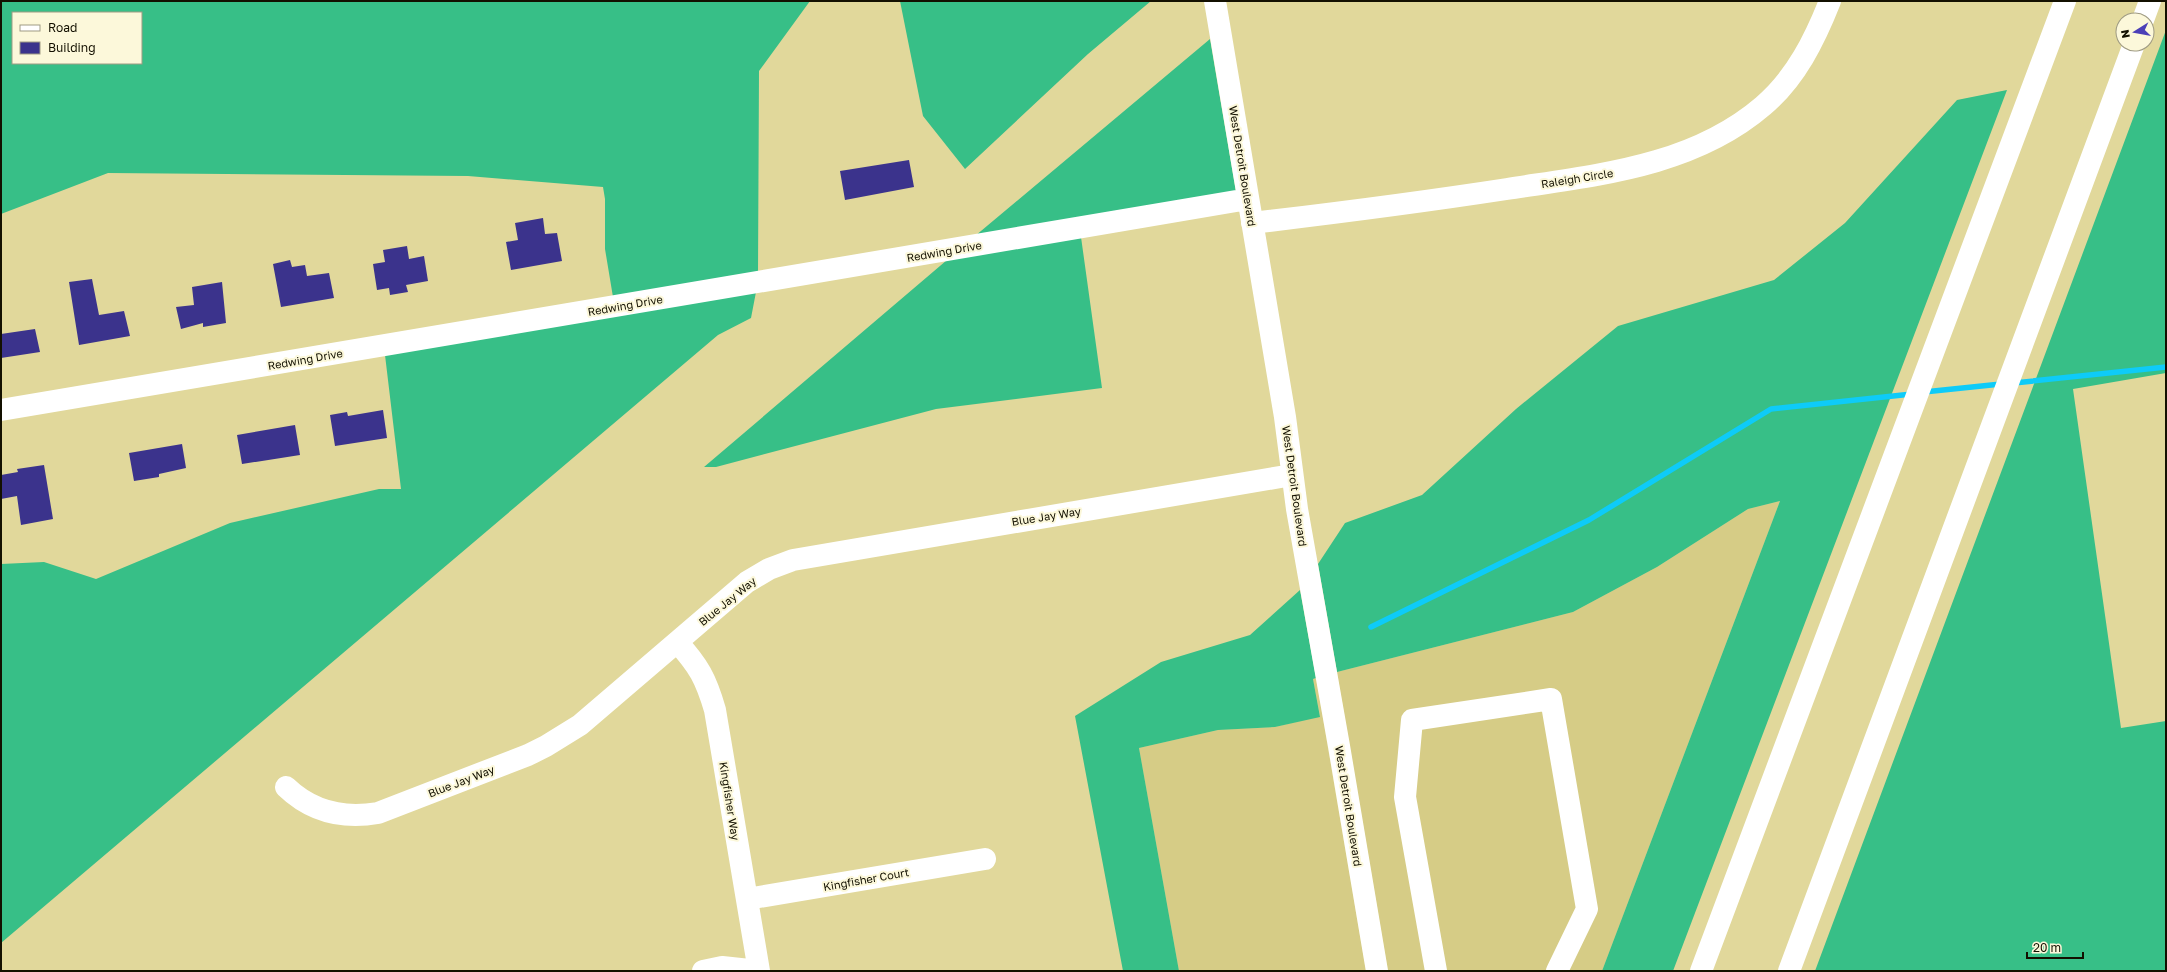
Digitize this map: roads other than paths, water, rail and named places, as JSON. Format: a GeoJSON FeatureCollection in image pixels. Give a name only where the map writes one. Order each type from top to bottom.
{"type":"FeatureCollection","features":[{"type":"Feature","properties":{"kind":"main road","name":"West Detroit Boulevard"},"geometry":{"type":"LineString","coordinates":[[1215,1],[1284,416],[1292,475],[1377,971]]}},
{"type":"Feature","properties":{"kind":"main road","name":"Raleigh Circle"},"geometry":{"type":"LineString","coordinates":[[1252,223],[1442,199],[1614,172],[1652,163],[1682,153],[1711,139],[1764,105],[1790,78],[1811,46],[1830,1]]}},
{"type":"Feature","properties":{"kind":"main road"},"geometry":{"type":"LineString","coordinates":[[1701,971],[2065,1]]}},
{"type":"Feature","properties":{"kind":"main road"},"geometry":{"type":"LineString","coordinates":[[2146,12],[2150,1]]}},
{"type":"Feature","properties":{"kind":"main road"},"geometry":{"type":"LineString","coordinates":[[1789,971],[2131,52]]}},
{"type":"Feature","properties":{"kind":"main road","name":"Redwing Drive"},"geometry":{"type":"LineString","coordinates":[[1,410],[1248,199]]}},
{"type":"Feature","properties":{"kind":"main road","name":"Blue Jay Way"},"geometry":{"type":"LineString","coordinates":[[286,786],[313,806],[329,812],[362,816],[378,813],[546,746],[580,725],[747,582],[769,569],[793,560],[1292,475]]}},
{"type":"Feature","properties":{"kind":"main road","name":"Kingfisher Way"},"geometry":{"type":"LineString","coordinates":[[678,642],[697,664],[708,686],[715,710],[759,971]]}},
{"type":"Feature","properties":{"kind":"main road"},"geometry":{"type":"LineString","coordinates":[[1436,971],[1405,797],[1412,720],[1552,699],[1587,909],[1557,971]]}},
{"type":"Feature","properties":{"kind":"main road","name":"Kingfisher Court"},"geometry":{"type":"LineString","coordinates":[[747,899],[985,859]]}},
{"type":"Feature","properties":{"kind":"main road"},"geometry":{"type":"LineString","coordinates":[[704,971],[722,968],[759,971]]}},
{"type":"Feature","properties":{"kind":"waterway"},"geometry":{"type":"LineString","coordinates":[[2014,383],[2166,367]]}},
{"type":"Feature","properties":{"kind":"waterway"},"geometry":{"type":"LineString","coordinates":[[1924,392],[2001,384]]}},
{"type":"Feature","properties":{"kind":"waterway"},"geometry":{"type":"LineString","coordinates":[[1371,627],[1589,520],[1771,409],[1912,394]]}}]}
